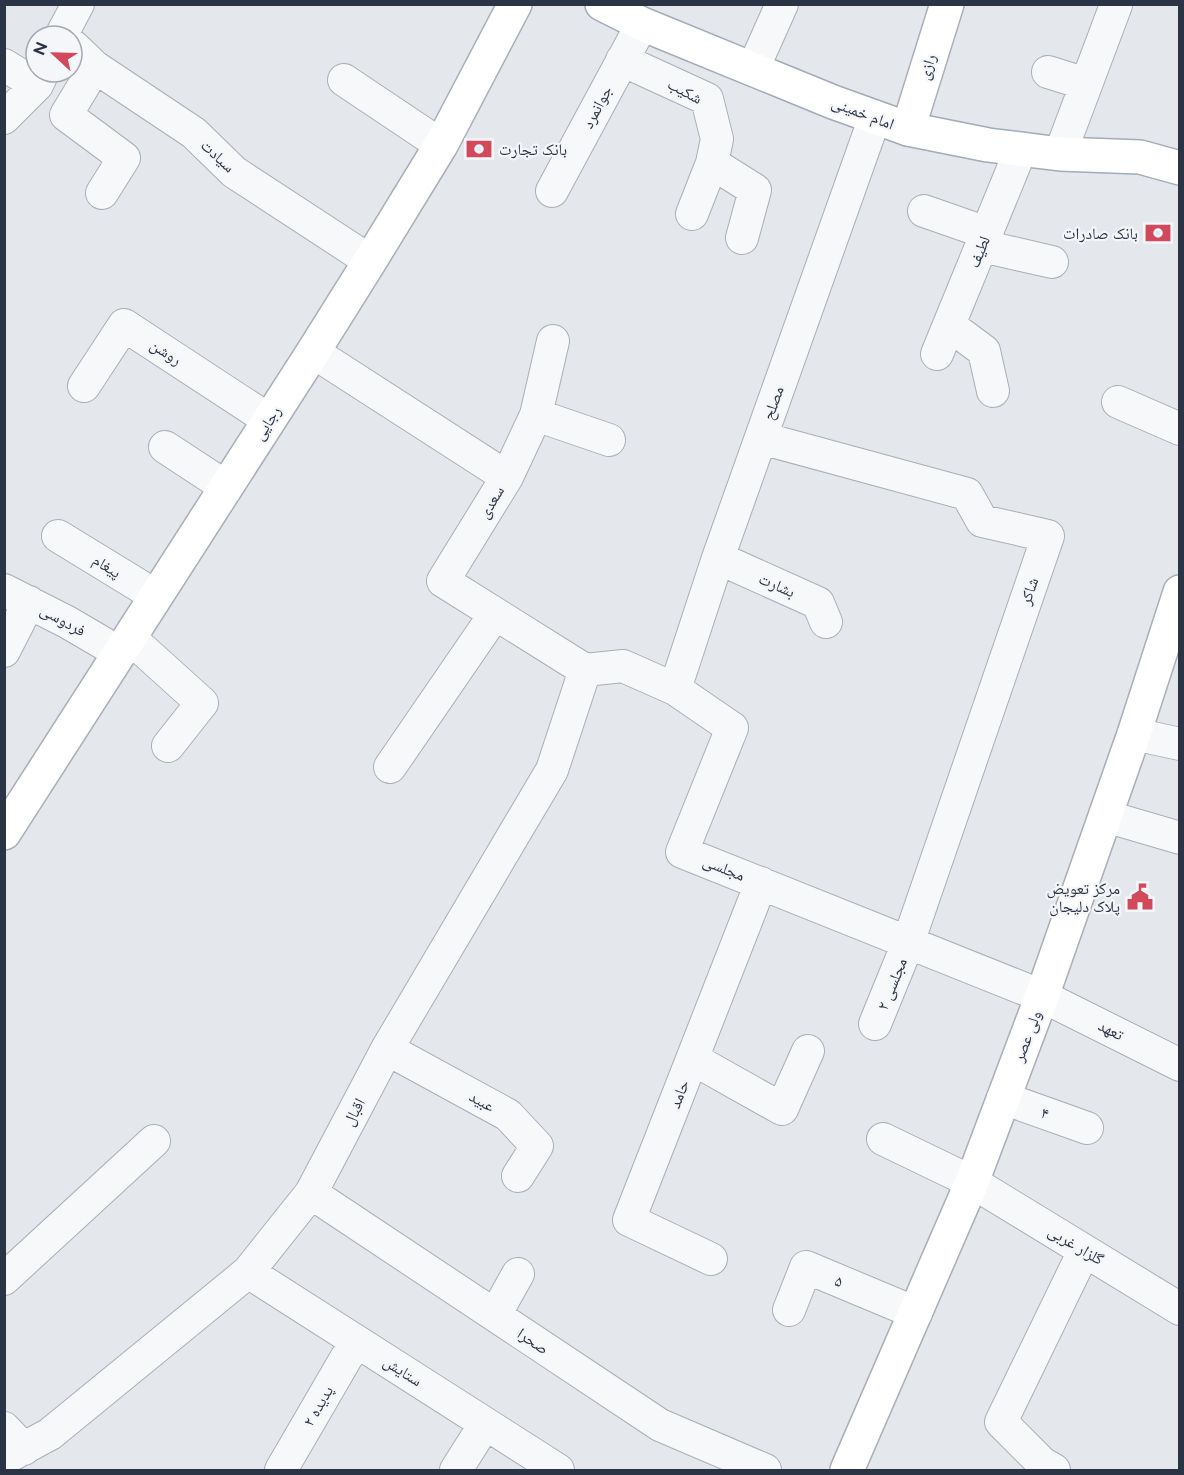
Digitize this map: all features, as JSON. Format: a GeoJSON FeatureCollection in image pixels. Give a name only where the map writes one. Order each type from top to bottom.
{"type":"FeatureCollection","features":[{"type":"Feature","properties":{"kind":"main road","name":"رجایی"},"geometry":{"type":"LineString","coordinates":[[4,833],[370,261],[441,145],[515,4]]}},
{"type":"Feature","properties":{"kind":"main road","name":"امام خمینی"},"geometry":{"type":"LineString","coordinates":[[602,4],[642,24],[908,129],[988,145],[1060,154],[1140,157],[1179,168]]}},
{"type":"Feature","properties":{"kind":"main road","name":"رازی"},"geometry":{"type":"LineString","coordinates":[[908,129],[946,4]]}},
{"type":"Feature","properties":{"kind":"main road","name":"امام خمینی"},"geometry":{"type":"LineString","coordinates":[[1140,157],[1179,143]]}},
{"type":"Feature","properties":{"kind":"main road","name":"ولی عصر"},"geometry":{"type":"LineString","coordinates":[[847,1470],[972,1182],[1004,1098],[1134,734],[1179,592]]}},
{"type":"Feature","properties":{"kind":"street"},"geometry":{"type":"LineString","coordinates":[[70,24],[78,4]]}},
{"type":"Feature","properties":{"kind":"street"},"geometry":{"type":"LineString","coordinates":[[753,69],[782,4]]}},
{"type":"Feature","properties":{"kind":"street"},"geometry":{"type":"LineString","coordinates":[[1060,154],[1116,6]]}},
{"type":"Feature","properties":{"kind":"street","name":"جوانمرد"},"geometry":{"type":"LineString","coordinates":[[552,191],[642,24]]}},
{"type":"Feature","properties":{"kind":"street","name":"سیادت"},"geometry":{"type":"LineString","coordinates":[[84,57],[95,68],[194,133],[234,172],[370,261]]}},
{"type":"Feature","properties":{"kind":"street","name":"شکیب"},"geometry":{"type":"LineString","coordinates":[[622,60],[707,99],[717,139],[711,163],[692,214]]}},
{"type":"Feature","properties":{"kind":"street"},"geometry":{"type":"LineString","coordinates":[[4,65],[24,73]]}},
{"type":"Feature","properties":{"kind":"street"},"geometry":{"type":"LineString","coordinates":[[95,68],[66,115],[124,158],[102,193]]}},
{"type":"Feature","properties":{"kind":"street"},"geometry":{"type":"LineString","coordinates":[[1048,72],[1086,84]]}},
{"type":"Feature","properties":{"kind":"street"},"geometry":{"type":"LineString","coordinates":[[344,80],[441,145]]}},
{"type":"Feature","properties":{"kind":"street"},"geometry":{"type":"LineString","coordinates":[[4,118],[35,84]]}},
{"type":"Feature","properties":{"kind":"street","name":"مصلح"},"geometry":{"type":"LineString","coordinates":[[675,689],[718,558],[875,117]]}},
{"type":"Feature","properties":{"kind":"street","name":"لطیف"},"geometry":{"type":"LineString","coordinates":[[937,354],[1022,149]]}},
{"type":"Feature","properties":{"kind":"street"},"geometry":{"type":"LineString","coordinates":[[711,163],[755,190],[742,238]]}},
{"type":"Feature","properties":{"kind":"street"},"geometry":{"type":"LineString","coordinates":[[924,211],[984,240],[1052,262]]}},
{"type":"Feature","properties":{"kind":"street","name":"روشن"},"geometry":{"type":"LineString","coordinates":[[84,386],[124,325],[269,420]]}},
{"type":"Feature","properties":{"kind":"street"},"geometry":{"type":"LineString","coordinates":[[949,326],[984,351],[993,391]]}},
{"type":"Feature","properties":{"kind":"street"},"geometry":{"type":"LineString","coordinates":[[507,477],[536,415],[552,341]]}},
{"type":"Feature","properties":{"kind":"street","name":"سعدی"},"geometry":{"type":"LineString","coordinates":[[313,352],[507,477],[443,581],[585,670]]}},
{"type":"Feature","properties":{"kind":"street"},"geometry":{"type":"LineString","coordinates":[[1118,402],[1179,429]]}},
{"type":"Feature","properties":{"kind":"street"},"geometry":{"type":"LineString","coordinates":[[536,415],[609,440]]}},
{"type":"Feature","properties":{"kind":"street","name":"شاکر"},"geometry":{"type":"LineString","coordinates":[[761,438],[967,494],[982,521],[1048,536],[908,943]]}},
{"type":"Feature","properties":{"kind":"street"},"geometry":{"type":"LineString","coordinates":[[165,447],[226,487]]}},
{"type":"Feature","properties":{"kind":"street","name":"پیغام"},"geometry":{"type":"LineString","coordinates":[[58,536],[156,596]]}},
{"type":"Feature","properties":{"kind":"street","name":"بشارت"},"geometry":{"type":"LineString","coordinates":[[718,558],[819,603],[826,622]]}},
{"type":"Feature","properties":{"kind":"street"},"geometry":{"type":"LineString","coordinates":[[4,651],[17,596]]}},
{"type":"Feature","properties":{"kind":"street","name":"فردوسی"},"geometry":{"type":"LineString","coordinates":[[17,596],[125,646],[202,703],[168,746]]}},
{"type":"Feature","properties":{"kind":"street"},"geometry":{"type":"LineString","coordinates":[[390,767],[495,614]]}},
{"type":"Feature","properties":{"kind":"street","name":"مجلسی"},"geometry":{"type":"LineString","coordinates":[[585,670],[623,666],[675,689],[732,728],[682,852],[1042,996]]}},
{"type":"Feature","properties":{"kind":"street","name":"اقبال"},"geometry":{"type":"LineString","coordinates":[[9,1453],[50,1434],[248,1272],[311,1193],[387,1049],[552,770],[585,670]]}},
{"type":"Feature","properties":{"kind":"street"},"geometry":{"type":"LineString","coordinates":[[1134,734],[1179,744]]}},
{"type":"Feature","properties":{"kind":"street"},"geometry":{"type":"LineString","coordinates":[[1105,816],[1179,838]]}},
{"type":"Feature","properties":{"kind":"street","name":"حامد"},"geometry":{"type":"LineString","coordinates":[[711,1259],[629,1220],[761,883]]}},
{"type":"Feature","properties":{"kind":"street","name":"مجلسی ۲"},"geometry":{"type":"LineString","coordinates":[[875,1024],[908,943]]}},
{"type":"Feature","properties":{"kind":"street","name":"تعهد"},"geometry":{"type":"LineString","coordinates":[[1042,996],[1179,1065]]}},
{"type":"Feature","properties":{"kind":"street","name":"عبید"},"geometry":{"type":"LineString","coordinates":[[387,1049],[508,1115],[537,1146],[518,1176]]}},
{"type":"Feature","properties":{"kind":"street"},"geometry":{"type":"LineString","coordinates":[[693,1059],[782,1109],[808,1051]]}},
{"type":"Feature","properties":{"kind":"street","name":"۴"},"geometry":{"type":"LineString","coordinates":[[1004,1098],[1087,1128]]}},
{"type":"Feature","properties":{"kind":"street","name":"گلزار غربی"},"geometry":{"type":"LineString","coordinates":[[884,1139],[972,1182],[1084,1251],[1176,1297]]}},
{"type":"Feature","properties":{"kind":"street"},"geometry":{"type":"LineString","coordinates":[[4,1279],[154,1141]]}},
{"type":"Feature","properties":{"kind":"street","name":"صحرا"},"geometry":{"type":"LineString","coordinates":[[311,1193],[660,1425],[765,1470]]}},
{"type":"Feature","properties":{"kind":"street"},"geometry":{"type":"LineString","coordinates":[[1054,1470],[1042,1463],[1001,1422],[1084,1251]]}},
{"type":"Feature","properties":{"kind":"street","name":"۵"},"geometry":{"type":"LineString","coordinates":[[789,1310],[806,1267],[916,1313]]}},
{"type":"Feature","properties":{"kind":"street","name":"ستایش"},"geometry":{"type":"LineString","coordinates":[[248,1272],[558,1470]]}},
{"type":"Feature","properties":{"kind":"street"},"geometry":{"type":"LineString","coordinates":[[495,1315],[518,1274]]}},
{"type":"Feature","properties":{"kind":"street","name":"پدیده ۲"},"geometry":{"type":"LineString","coordinates":[[281,1470],[356,1341]]}},
{"type":"Feature","properties":{"kind":"street"},"geometry":{"type":"LineString","coordinates":[[456,1470],[485,1424]]}},
{"type":"Feature","properties":{"kind":"place","name":"بانک تجارت"},"geometry":{"type":"Point","coordinates":[479,149]}},
{"type":"Feature","properties":{"kind":"place","name":"بانک صادرات"},"geometry":{"type":"Point","coordinates":[1158,233]}},
{"type":"Feature","properties":{"kind":"place","name":"مرکز تعویض پلاک دلیجان"},"geometry":{"type":"Point","coordinates":[1140,897]}}]}
